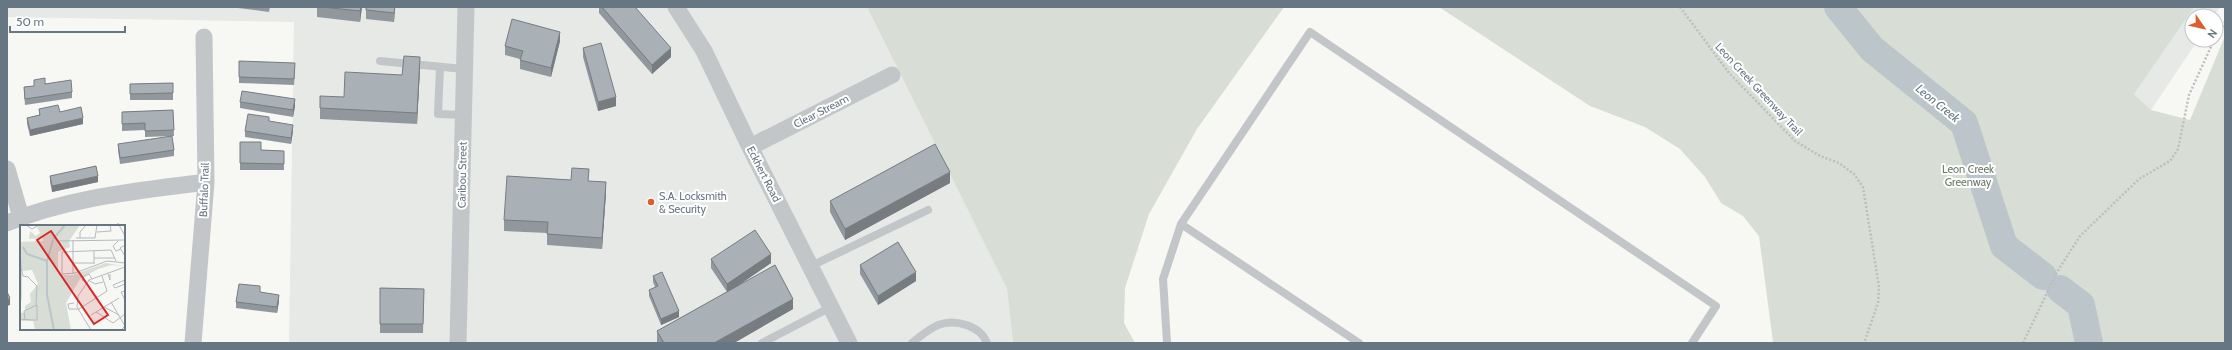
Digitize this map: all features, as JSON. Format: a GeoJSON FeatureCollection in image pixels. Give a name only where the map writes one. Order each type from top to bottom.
{"type":"FeatureCollection","features":[{"type":"Feature","properties":{"kind":"street","name":"Caribou Street"},"geometry":{"type":"LineString","coordinates":[[458,343],[466,7]]}},
{"type":"Feature","properties":{"kind":"street","name":"Eckhert Road"},"geometry":{"type":"LineString","coordinates":[[676,7],[704,51],[750,147],[849,343]]}},
{"type":"Feature","properties":{"kind":"street","name":"Buffalo Trail"},"geometry":{"type":"LineString","coordinates":[[193,343],[206,182],[204,37]]}},
{"type":"Feature","properties":{"kind":"street","name":"Clear Stream"},"geometry":{"type":"LineString","coordinates":[[750,147],[892,75]]}},
{"type":"Feature","properties":{"kind":"street"},"geometry":{"type":"LineString","coordinates":[[7,169],[14,220],[101,196],[206,182]]}},
{"type":"Feature","properties":{"kind":"lane"},"geometry":{"type":"LineString","coordinates":[[1167,343],[1163,279],[1181,224],[1310,32],[1716,306],[1692,343]]}},
{"type":"Feature","properties":{"kind":"lane"},"geometry":{"type":"LineString","coordinates":[[380,61],[464,69]]}},
{"type":"Feature","properties":{"kind":"lane"},"geometry":{"type":"LineString","coordinates":[[440,66],[438,114],[463,116]]}},
{"type":"Feature","properties":{"kind":"lane"},"geometry":{"type":"LineString","coordinates":[[811,266],[928,210]]}},
{"type":"Feature","properties":{"kind":"lane"},"geometry":{"type":"LineString","coordinates":[[1181,224],[1359,343]]}},
{"type":"Feature","properties":{"kind":"lane"},"geometry":{"type":"LineString","coordinates":[[762,343],[832,307]]}},
{"type":"Feature","properties":{"kind":"lane"},"geometry":{"type":"LineString","coordinates":[[912,343],[924,332],[940,325],[957,322],[974,327],[987,343]]}},
{"type":"Feature","properties":{"kind":"path","name":"Leon Creek Greenway Trail"},"geometry":{"type":"LineString","coordinates":[[1680,7],[1729,73],[1795,141],[1820,156],[1839,162],[1854,174],[1863,187],[1879,287],[1878,303],[1864,343]]}},
{"type":"Feature","properties":{"kind":"path"},"geometry":{"type":"LineString","coordinates":[[2023,343],[2057,272],[2080,236],[2139,179],[2170,161],[2178,149],[2189,95],[2210,48]]}},
{"type":"Feature","properties":{"kind":"shaded area"},"geometry":{"type":"Polygon","coordinates":[[[7,7],[867,7],[1007,289],[1013,343],[289,343],[294,22],[7,17],[7,7]]]}},
{"type":"Feature","properties":{"kind":"shaded area"},"geometry":{"type":"Polygon","coordinates":[[[2042,7],[2220,7],[2184,8],[2184,48],[2193,48],[2151,110],[2042,7]]]}},
{"type":"Feature","properties":{"kind":"green space"},"geometry":{"type":"Polygon","coordinates":[[[867,7],[1284,7],[1197,129],[1149,214],[1125,288],[1124,323],[1135,343],[1013,343],[1007,289],[867,7]]]}},
{"type":"Feature","properties":{"kind":"green space","name":"Leon Creek Greenway"},"geometry":{"type":"Polygon","coordinates":[[[1439,7],[2194,7],[2184,8],[2184,22],[2134,94],[2151,110],[2190,120],[2220,48],[2224,48],[2225,36],[2225,343],[1771,343],[1773,342],[1759,236],[1743,216],[1721,203],[1705,177],[1680,149],[1645,127],[1590,106],[1439,7]]]}},
{"type":"Feature","properties":{"kind":"building"},"geometry":{"type":"Polygon","coordinates":[[[322,7],[361,7],[360,11],[322,7]]]}},
{"type":"Feature","properties":{"kind":"building"},"geometry":{"type":"Polygon","coordinates":[[[366,7],[395,7],[394,13],[366,10],[366,7]]]}},
{"type":"Feature","properties":{"kind":"building"},"geometry":{"type":"Polygon","coordinates":[[[602,7],[635,7],[671,48],[652,65],[602,7]]]}},
{"type":"Feature","properties":{"kind":"building"},"geometry":{"type":"Polygon","coordinates":[[[512,19],[560,32],[551,68],[520,60],[523,51],[505,46],[512,19]]]}},
{"type":"Feature","properties":{"kind":"building"},"geometry":{"type":"Polygon","coordinates":[[[601,43],[616,97],[598,102],[583,48],[601,43]]]}},
{"type":"Feature","properties":{"kind":"building"},"geometry":{"type":"Polygon","coordinates":[[[404,56],[420,57],[417,113],[320,108],[320,96],[344,97],[345,72],[402,75],[404,56]]]}},
{"type":"Feature","properties":{"kind":"building"},"geometry":{"type":"Polygon","coordinates":[[[239,61],[295,63],[294,79],[239,77],[239,61]]]}},
{"type":"Feature","properties":{"kind":"building"},"geometry":{"type":"Polygon","coordinates":[[[45,78],[45,84],[71,80],[72,92],[25,99],[24,87],[34,86],[34,80],[45,78]]]}},
{"type":"Feature","properties":{"kind":"building"},"geometry":{"type":"Polygon","coordinates":[[[173,83],[173,93],[130,94],[130,84],[173,83]]]}},
{"type":"Feature","properties":{"kind":"building"},"geometry":{"type":"Polygon","coordinates":[[[242,91],[295,99],[293,110],[240,102],[242,91]]]}},
{"type":"Feature","properties":{"kind":"building"},"geometry":{"type":"Polygon","coordinates":[[[58,105],[60,112],[81,107],[83,118],[30,130],[27,118],[40,115],[39,109],[58,105]]]}},
{"type":"Feature","properties":{"kind":"building"},"geometry":{"type":"Polygon","coordinates":[[[173,110],[174,130],[145,131],[145,123],[122,124],[122,112],[173,110]]]}},
{"type":"Feature","properties":{"kind":"building"},"geometry":{"type":"Polygon","coordinates":[[[248,114],[269,117],[269,121],[293,125],[291,138],[245,131],[248,114]]]}},
{"type":"Feature","properties":{"kind":"building"},"geometry":{"type":"Polygon","coordinates":[[[172,136],[174,150],[120,158],[118,144],[172,136]]]}},
{"type":"Feature","properties":{"kind":"building"},"geometry":{"type":"Polygon","coordinates":[[[240,142],[261,142],[261,150],[284,151],[284,164],[240,163],[240,142]]]}},
{"type":"Feature","properties":{"kind":"building"},"geometry":{"type":"Polygon","coordinates":[[[935,144],[950,172],[845,229],[830,201],[935,144]]]}},
{"type":"Feature","properties":{"kind":"building"},"geometry":{"type":"Polygon","coordinates":[[[96,166],[98,176],[52,186],[50,176],[96,166]]]}},
{"type":"Feature","properties":{"kind":"building"},"geometry":{"type":"Polygon","coordinates":[[[572,168],[589,169],[588,181],[606,182],[602,238],[547,234],[548,222],[504,220],[507,176],[571,180],[572,168]]]}},
{"type":"Feature","properties":{"kind":"building"},"geometry":{"type":"Polygon","coordinates":[[[755,230],[771,254],[727,284],[711,259],[755,230]]]}},
{"type":"Feature","properties":{"kind":"building"},"geometry":{"type":"Polygon","coordinates":[[[898,242],[916,272],[878,296],[860,265],[898,242]]]}},
{"type":"Feature","properties":{"kind":"building"},"geometry":{"type":"Polygon","coordinates":[[[775,265],[793,299],[714,343],[664,343],[657,331],[775,265]]]}},
{"type":"Feature","properties":{"kind":"building"},"geometry":{"type":"Polygon","coordinates":[[[662,272],[679,311],[661,319],[649,290],[658,286],[653,276],[662,272]]]}},
{"type":"Feature","properties":{"kind":"building"},"geometry":{"type":"Polygon","coordinates":[[[239,284],[260,286],[260,292],[279,295],[277,307],[236,302],[239,284]]]}},
{"type":"Feature","properties":{"kind":"building"},"geometry":{"type":"Polygon","coordinates":[[[380,288],[424,289],[423,324],[380,324],[380,288]]]}},
{"type":"Feature","properties":{"kind":"building"},"geometry":{"type":"Polygon","coordinates":[[[7,292],[10,298],[7,300],[7,292]]]}},
{"type":"Feature","properties":{"kind":"waterway","name":"Leon Creek"},"geometry":{"type":"LineString","coordinates":[[1838,7],[1872,49],[1964,123],[2004,246],[2043,276]]}},
{"type":"Feature","properties":{"kind":"waterway","name":"Leon Creek"},"geometry":{"type":"LineString","coordinates":[[2060,289],[2081,305],[2089,343]]}},
{"type":"Feature","properties":{"kind":"place","name":"S.A. Locksmith & Security"},"geometry":{"type":"Point","coordinates":[651,202]}}]}
